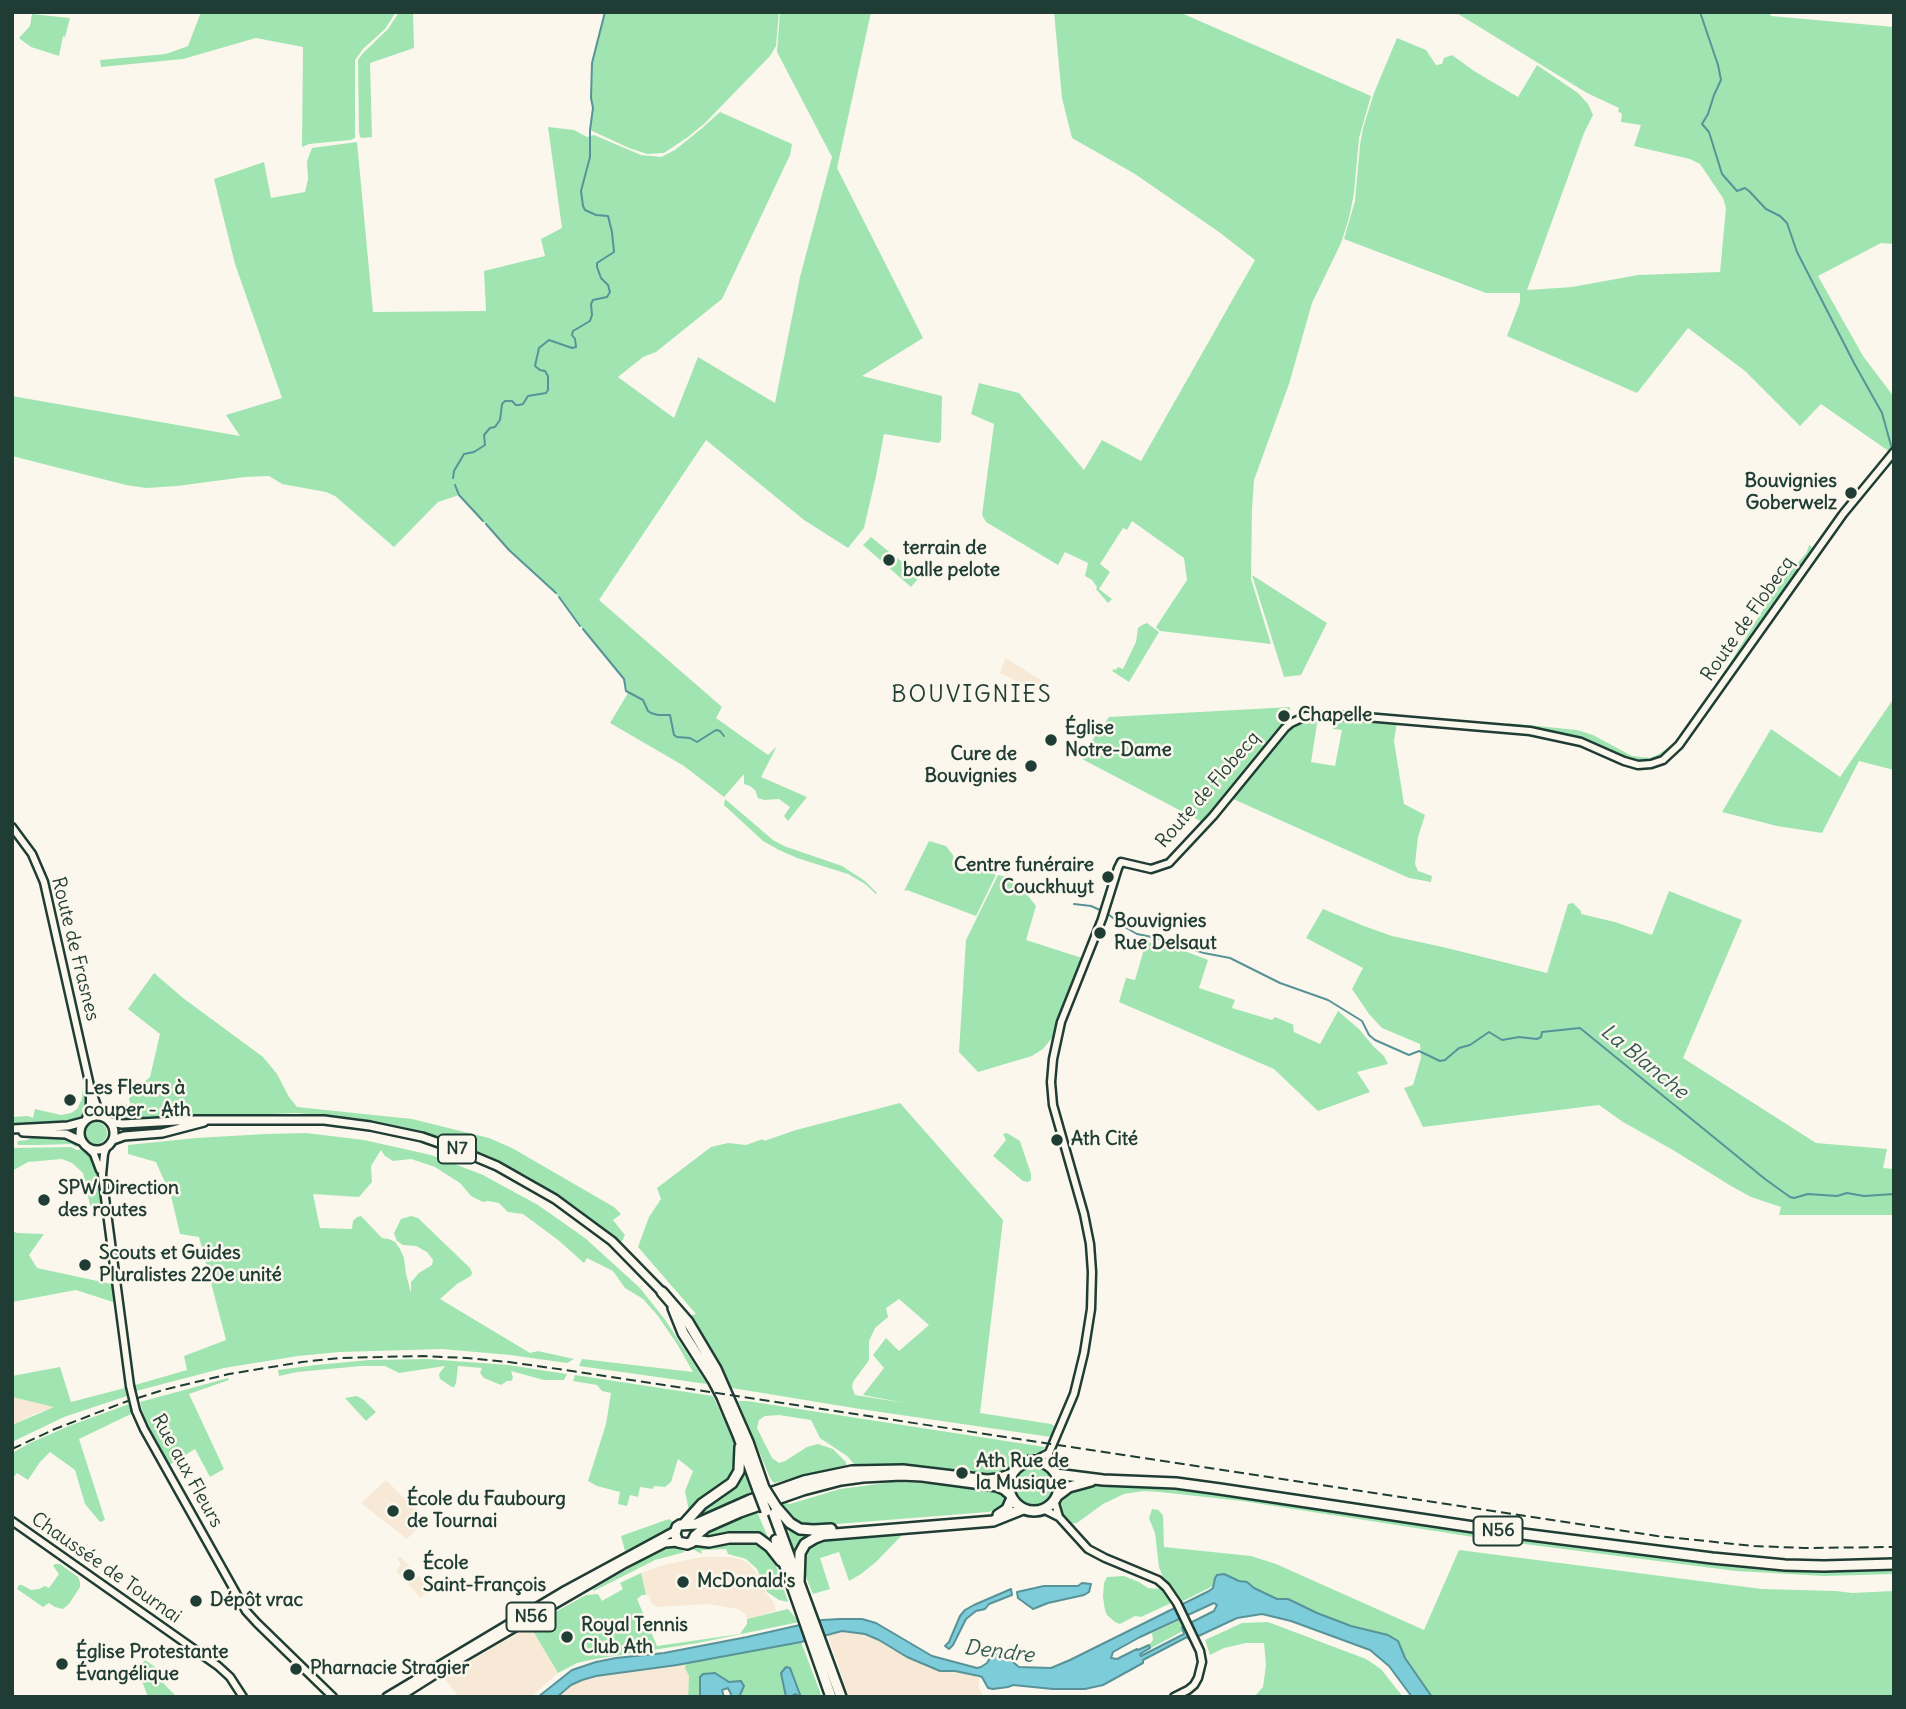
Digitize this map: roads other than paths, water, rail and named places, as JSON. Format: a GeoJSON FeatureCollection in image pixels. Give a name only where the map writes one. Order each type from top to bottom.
{"type":"FeatureCollection","features":[{"type":"Feature","properties":{"kind":"highway","name":"N7"},"geometry":{"type":"LineString","coordinates":[[662,1292],[683,1333],[713,1380],[771,1509],[830,1680],[841,1697]]}},
{"type":"Feature","properties":{"kind":"highway"},"geometry":{"type":"LineString","coordinates":[[662,1292],[688,1322],[713,1363],[748,1442],[761,1489]]}},
{"type":"Feature","properties":{"kind":"highway"},"geometry":{"type":"LineString","coordinates":[[738,1435],[740,1464],[736,1477],[726,1488],[697,1508],[687,1525],[694,1530],[694,1538],[709,1542],[729,1538],[758,1538],[775,1553],[787,1572]]}},
{"type":"Feature","properties":{"kind":"highway","name":"N56"},"geometry":{"type":"LineString","coordinates":[[675,1531],[677,1527],[700,1523],[750,1500],[804,1481],[852,1471],[903,1470],[987,1480],[1012,1474],[1024,1463],[1034,1461],[1041,1462],[1054,1472],[1103,1479],[1176,1483],[1465,1526],[1712,1558],[1824,1566],[1894,1564]]}},
{"type":"Feature","properties":{"kind":"highway"},"geometry":{"type":"LineString","coordinates":[[1054,1472],[1059,1485],[1056,1498]]}},
{"type":"Feature","properties":{"kind":"highway"},"geometry":{"type":"LineString","coordinates":[[771,1509],[794,1525],[813,1530],[991,1517],[1007,1509],[1012,1474]]}},
{"type":"Feature","properties":{"kind":"highway","name":"N56"},"geometry":{"type":"LineString","coordinates":[[678,1542],[687,1544],[716,1522],[778,1499],[821,1485],[863,1477],[922,1476],[997,1486],[1004,1489],[1023,1508]]}},
{"type":"Feature","properties":{"kind":"highway","name":"N56"},"geometry":{"type":"LineString","coordinates":[[1043,1509],[1064,1490],[1076,1484],[1103,1479]]}},
{"type":"Feature","properties":{"kind":"highway"},"geometry":{"type":"LineString","coordinates":[[795,1583],[800,1553],[805,1544],[823,1535],[993,1521],[1023,1508],[1034,1511],[1043,1509]]}},
{"type":"Feature","properties":{"kind":"highway","name":"N7"},"geometry":{"type":"LineString","coordinates":[[771,1509],[787,1572],[795,1583]]}},
{"type":"Feature","properties":{"kind":"highway"},"geometry":{"type":"LineString","coordinates":[[675,1531],[678,1542]]}},
{"type":"Feature","properties":{"kind":"highway","name":"N7"},"geometry":{"type":"LineString","coordinates":[[830,1680],[831,1697]]}},
{"type":"Feature","properties":{"kind":"main road"},"geometry":{"type":"LineString","coordinates":[[12,1130],[68,1126],[95,1116],[122,1124],[208,1121]]}},
{"type":"Feature","properties":{"kind":"main road","name":"N7"},"geometry":{"type":"LineString","coordinates":[[113,1140],[124,1136],[162,1133],[208,1121],[299,1118],[349,1122],[403,1132],[459,1150],[518,1177],[576,1213],[612,1241],[662,1292]]}},
{"type":"Feature","properties":{"kind":"main road"},"geometry":{"type":"LineString","coordinates":[[12,1130],[66,1134],[96,1150],[106,1148],[113,1140],[114,1130],[107,1120]]}},
{"type":"Feature","properties":{"kind":"main road"},"geometry":{"type":"LineString","coordinates":[[82,1141],[79,1132],[85,1121]]}},
{"type":"Feature","properties":{"kind":"main road","name":"N56"},"geometry":{"type":"LineString","coordinates":[[387,1697],[566,1590],[675,1531]]}},
{"type":"Feature","properties":{"kind":"main road","name":"N56"},"geometry":{"type":"LineString","coordinates":[[399,1697],[622,1565],[665,1543],[678,1542]]}},
{"type":"Feature","properties":{"kind":"street","name":"Route de Flobecq"},"geometry":{"type":"LineString","coordinates":[[1049,1453],[1080,1373],[1088,1332],[1092,1289],[1087,1228],[1053,1105],[1053,1059],[1061,1022],[1121,862],[1151,869],[1170,863],[1213,816],[1285,728],[1306,716],[1354,716],[1530,731],[1581,742],[1638,765],[1662,760],[1679,746],[1843,514],[1894,452]]}},
{"type":"Feature","properties":{"kind":"street","name":"Route de Frasnes"},"geometry":{"type":"LineString","coordinates":[[12,827],[32,854],[44,882],[90,1086],[98,1109],[107,1120]]}},
{"type":"Feature","properties":{"kind":"street","name":"Route de Frasnes"},"geometry":{"type":"LineString","coordinates":[[85,1121],[90,1107],[90,1086]]}},
{"type":"Feature","properties":{"kind":"street","name":"Rue aux Fleurs"},"geometry":{"type":"LineString","coordinates":[[89,1148],[102,1175]]}},
{"type":"Feature","properties":{"kind":"street","name":"Rue aux Fleurs"},"geometry":{"type":"LineString","coordinates":[[106,1148],[102,1175],[130,1386],[136,1410],[144,1429],[246,1611],[333,1697]]}},
{"type":"Feature","properties":{"kind":"street"},"geometry":{"type":"LineString","coordinates":[[1034,1461],[1049,1453],[1049,1463],[1054,1472]]}},
{"type":"Feature","properties":{"kind":"street"},"geometry":{"type":"LineString","coordinates":[[1056,1498],[1059,1517]]}},
{"type":"Feature","properties":{"kind":"street"},"geometry":{"type":"LineString","coordinates":[[1043,1509],[1059,1517],[1088,1549],[1150,1575],[1166,1587],[1200,1651],[1202,1662],[1198,1678],[1188,1690],[1174,1697]]}},
{"type":"Feature","properties":{"kind":"street","name":"Chaussée de Tournai"},"geometry":{"type":"LineString","coordinates":[[12,1521],[219,1667],[230,1677],[243,1697]]}},
{"type":"Feature","properties":{"kind":"water"},"geometry":{"type":"Polygon","coordinates":[[[1224,1574],[1247,1582],[1277,1599],[1288,1599],[1351,1626],[1388,1635],[1398,1641],[1405,1658],[1432,1697],[1412,1697],[1389,1666],[1370,1650],[1291,1621],[1262,1614],[1237,1618],[1190,1640],[1187,1637],[1103,1685],[1085,1689],[1013,1685],[988,1688],[982,1677],[955,1671],[940,1671],[865,1634],[842,1631],[801,1642],[677,1665],[596,1676],[571,1685],[557,1697],[538,1697],[572,1670],[596,1662],[664,1653],[822,1620],[862,1619],[876,1623],[932,1656],[977,1668],[987,1663],[993,1653],[1008,1658],[1019,1667],[1051,1668],[1209,1591],[1213,1588],[1217,1575],[1224,1574]],[[1214,1603],[1140,1637],[1113,1652],[1111,1658],[1117,1659],[1149,1645],[1150,1648],[1140,1654],[1141,1656],[1184,1634],[1182,1627],[1214,1611],[1217,1605],[1214,1603]]]}},
{"type":"Feature","properties":{"kind":"water"},"geometry":{"type":"Polygon","coordinates":[[[1082,1583],[1091,1584],[1089,1592],[1084,1595],[1033,1609],[1018,1598],[1017,1592],[1044,1586],[1078,1586],[1082,1583]]]}},
{"type":"Feature","properties":{"kind":"water"},"geometry":{"type":"Polygon","coordinates":[[[1011,1589],[1012,1595],[989,1604],[966,1619],[953,1645],[949,1649],[945,1646],[965,1610],[1011,1589]]]}},
{"type":"Feature","properties":{"kind":"water"},"geometry":{"type":"Polygon","coordinates":[[[786,1667],[790,1668],[801,1697],[795,1694],[786,1697],[781,1673],[786,1667]]]}},
{"type":"Feature","properties":{"kind":"water"},"geometry":{"type":"Polygon","coordinates":[[[715,1673],[729,1682],[741,1681],[744,1686],[739,1697],[730,1697],[728,1688],[722,1690],[724,1697],[700,1697],[700,1677],[703,1674],[715,1673]]]}},
{"type":"Feature","properties":{"kind":"waterway"},"geometry":{"type":"LineString","coordinates":[[453,478],[464,454],[474,452],[485,445],[484,435],[500,420],[502,404],[505,401],[512,401],[516,405],[523,404],[528,396],[546,393],[548,390],[548,376],[545,371],[535,366],[539,348],[549,340],[576,347],[573,331],[590,321],[593,300],[607,297],[610,292],[597,267],[597,263],[614,252],[608,216],[585,210],[581,191],[590,157],[592,63],[605,12]]}},
{"type":"Feature","properties":{"kind":"waterway"},"geometry":{"type":"LineString","coordinates":[[1700,12],[1721,80],[1702,124],[1709,132],[1722,174],[1737,191],[1745,188],[1766,209],[1787,223],[1797,252],[1882,413],[1892,449]]}},
{"type":"Feature","properties":{"kind":"waterway"},"geometry":{"type":"LineString","coordinates":[[455,485],[459,495],[483,521]]}},
{"type":"Feature","properties":{"kind":"waterway"},"geometry":{"type":"LineString","coordinates":[[486,524],[509,550],[556,593]]}},
{"type":"Feature","properties":{"kind":"waterway"},"geometry":{"type":"LineString","coordinates":[[559,597],[580,626]]}},
{"type":"Feature","properties":{"kind":"waterway"},"geometry":{"type":"LineString","coordinates":[[583,629],[624,679],[626,691],[643,700],[651,713],[670,715],[674,735],[697,742],[716,730],[724,736]]}},
{"type":"Feature","properties":{"kind":"waterway","name":"La Blanche"},"geometry":{"type":"LineString","coordinates":[[1074,904],[1100,910]]}},
{"type":"Feature","properties":{"kind":"waterway","name":"La Blanche"},"geometry":{"type":"LineString","coordinates":[[1108,914],[1137,934],[1230,958],[1280,983],[1328,1000],[1362,1021],[1369,1035],[1375,1040],[1409,1055],[1419,1051],[1440,1061],[1489,1032],[1502,1040],[1519,1037],[1537,1039],[1542,1032],[1580,1028],[1790,1197],[1808,1194],[1894,1194]]}},
{"type":"Feature","properties":{"kind":"railway"},"geometry":{"type":"LineString","coordinates":[[12,1449],[125,1402],[229,1374],[339,1358],[466,1358],[565,1370],[1657,1536],[1754,1546],[1894,1547]]}},
{"type":"Feature","properties":{"kind":"place","name":"Bouvignies Goberwelz"},"geometry":{"type":"Point","coordinates":[1851,493]}},
{"type":"Feature","properties":{"kind":"place","name":"terrain de balle pelote"},"geometry":{"type":"Point","coordinates":[889,560]}},
{"type":"Feature","properties":{"kind":"place","name":"Chapelle"},"geometry":{"type":"Point","coordinates":[1284,716]}},
{"type":"Feature","properties":{"kind":"place","name":"Église Notre-Dame"},"geometry":{"type":"Point","coordinates":[1051,740]}},
{"type":"Feature","properties":{"kind":"place","name":"Cure de Bouvignies"},"geometry":{"type":"Point","coordinates":[1031,766]}},
{"type":"Feature","properties":{"kind":"place","name":"Centre funéraire Couckhuyt"},"geometry":{"type":"Point","coordinates":[1108,877]}},
{"type":"Feature","properties":{"kind":"place","name":"Bouvignies Rue Delsaut"},"geometry":{"type":"Point","coordinates":[1100,933]}},
{"type":"Feature","properties":{"kind":"place","name":"Les Fleurs à couper - Ath"},"geometry":{"type":"Point","coordinates":[70,1100]}},
{"type":"Feature","properties":{"kind":"place","name":"Ath Cité"},"geometry":{"type":"Point","coordinates":[1057,1140]}},
{"type":"Feature","properties":{"kind":"place","name":"SPW Direction des routes"},"geometry":{"type":"Point","coordinates":[44,1200]}},
{"type":"Feature","properties":{"kind":"place","name":"Scouts et Guides Pluralistes 220e unité"},"geometry":{"type":"Point","coordinates":[85,1265]}},
{"type":"Feature","properties":{"kind":"place","name":"Ath Rue de la Musique"},"geometry":{"type":"Point","coordinates":[962,1473]}},
{"type":"Feature","properties":{"kind":"place","name":"École du Faubourg de Tournai"},"geometry":{"type":"Point","coordinates":[393,1511]}},
{"type":"Feature","properties":{"kind":"place","name":"École Saint-François"},"geometry":{"type":"Point","coordinates":[409,1575]}},
{"type":"Feature","properties":{"kind":"place","name":"McDonald's"},"geometry":{"type":"Point","coordinates":[683,1582]}},
{"type":"Feature","properties":{"kind":"place","name":"Dépôt vrac"},"geometry":{"type":"Point","coordinates":[196,1601]}},
{"type":"Feature","properties":{"kind":"place","name":"Royal Tennis Club Ath"},"geometry":{"type":"Point","coordinates":[567,1637]}},
{"type":"Feature","properties":{"kind":"place","name":"Église Protestante Évangélique"},"geometry":{"type":"Point","coordinates":[62,1664]}},
{"type":"Feature","properties":{"kind":"place","name":"Pharnacie Stragier"},"geometry":{"type":"Point","coordinates":[296,1669]}},
{"type":"Feature","properties":{"kind":"district","name":"BOUVIGNIES"},"geometry":{"type":"Point","coordinates":[972,695]}},
{"type":"Feature","properties":{"kind":"water label","name":"Dendre"},"geometry":{"type":"Point","coordinates":[999,1652]}}]}
